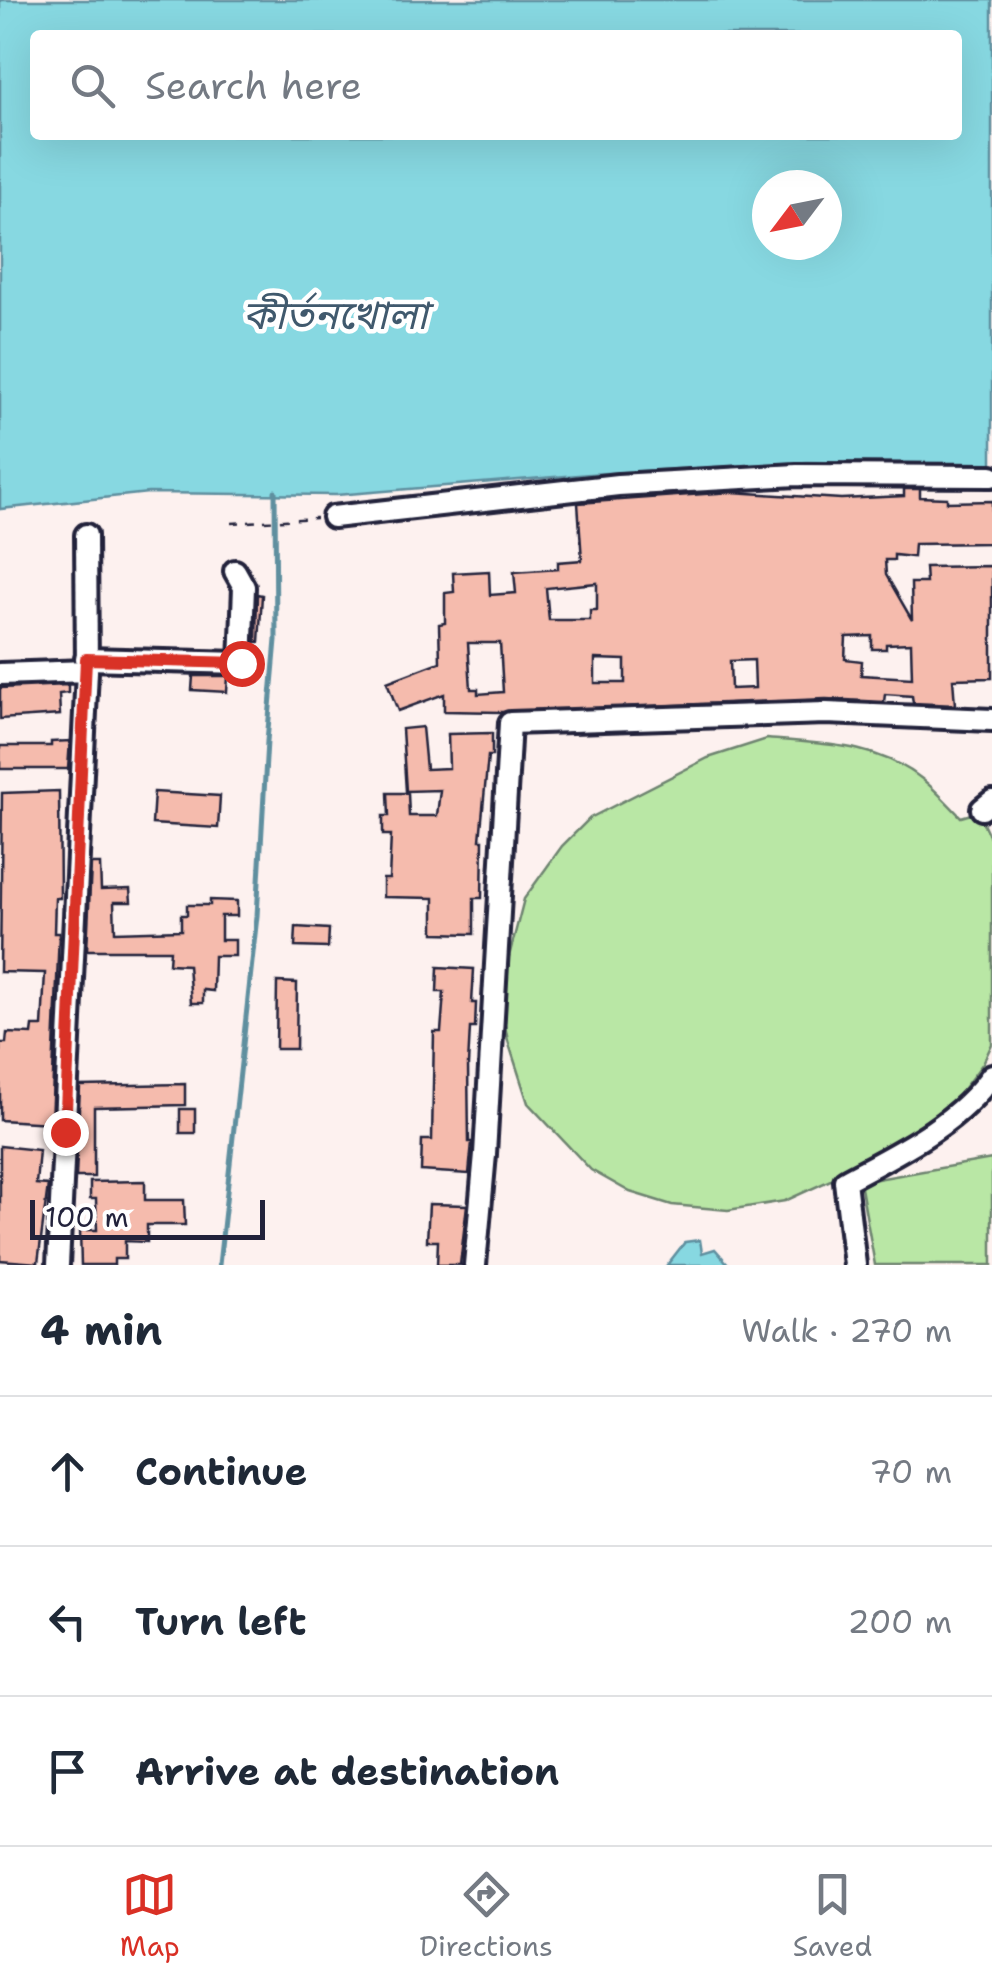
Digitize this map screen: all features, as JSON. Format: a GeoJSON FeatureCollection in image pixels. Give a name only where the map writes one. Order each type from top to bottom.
{"type":"FeatureCollection","features":[{"type":"Feature","properties":{"kind":"street"},"geometry":{"type":"LineString","coordinates":[[333,517],[618,484],[798,475],[992,476]]}},
{"type":"Feature","properties":{"kind":"street"},"geometry":{"type":"LineString","coordinates":[[58,1265],[86,665],[86,535]]}},
{"type":"Feature","properties":{"kind":"street"},"geometry":{"type":"LineString","coordinates":[[0,674],[86,665],[241,663],[244,587],[235,571]]}},
{"type":"Feature","properties":{"kind":"street"},"geometry":{"type":"LineString","coordinates":[[475,1265],[510,722],[826,713],[992,720]]}},
{"type":"Feature","properties":{"kind":"street"},"geometry":{"type":"LineString","coordinates":[[855,1265],[845,1180],[913,1144],[971,1100],[992,1075]]}},
{"type":"Feature","properties":{"kind":"path"},"geometry":{"type":"LineString","coordinates":[[232,523],[333,517]]}},
{"type":"Feature","properties":{"kind":"green space"},"geometry":{"type":"Polygon","coordinates":[[[767,739],[848,747],[886,758],[922,779],[961,817],[978,812],[992,842],[992,1044],[983,1063],[945,1113],[892,1152],[785,1201],[728,1210],[672,1205],[630,1192],[591,1170],[528,1103],[508,1041],[499,995],[524,899],[562,846],[590,818],[708,758],[767,739]]]}},
{"type":"Feature","properties":{"kind":"green space"},"geometry":{"type":"Polygon","coordinates":[[[992,1159],[992,1265],[875,1265],[860,1182],[992,1159]]]}},
{"type":"Feature","properties":{"kind":"water","name":"কীর্তনখোলা"},"geometry":{"type":"Polygon","coordinates":[[[0,0],[992,0],[992,464],[807,462],[590,474],[336,495],[148,493],[0,509],[0,0]]]}},
{"type":"Feature","properties":{"kind":"water"},"geometry":{"type":"Polygon","coordinates":[[[700,1240],[702,1253],[715,1249],[729,1265],[667,1265],[685,1242],[700,1240]]]}},
{"type":"Feature","properties":{"kind":"building"},"geometry":{"type":"Polygon","coordinates":[[[904,489],[920,489],[920,497],[947,498],[947,502],[992,501],[992,543],[914,544],[913,557],[894,555],[894,560],[885,560],[886,575],[912,620],[911,583],[926,583],[925,567],[992,566],[992,678],[953,679],[955,705],[913,703],[912,696],[885,694],[884,702],[826,699],[444,711],[444,694],[398,711],[387,682],[440,662],[439,624],[445,623],[445,593],[454,592],[453,573],[489,571],[490,595],[516,593],[514,572],[558,569],[558,562],[582,560],[578,503],[732,492],[841,499],[904,496],[904,489]],[[597,583],[546,588],[549,620],[590,620],[590,610],[597,610],[597,583]],[[872,636],[846,637],[845,659],[862,661],[861,675],[912,678],[911,643],[872,649],[872,636]],[[468,643],[471,689],[478,689],[478,694],[503,692],[500,643],[468,643]],[[595,659],[595,683],[625,683],[625,660],[595,659]],[[754,660],[730,661],[731,689],[755,688],[754,660]]]}},
{"type":"Feature","properties":{"kind":"building"},"geometry":{"type":"Polygon","coordinates":[[[257,594],[262,595],[259,642],[256,642],[257,594]]]}},
{"type":"Feature","properties":{"kind":"building"},"geometry":{"type":"Polygon","coordinates":[[[193,676],[228,676],[227,692],[192,690],[193,676]]]}},
{"type":"Feature","properties":{"kind":"building"},"geometry":{"type":"Polygon","coordinates":[[[68,685],[68,693],[59,694],[60,715],[0,719],[0,688],[68,685]]]}},
{"type":"Feature","properties":{"kind":"building"},"geometry":{"type":"Polygon","coordinates":[[[422,727],[426,769],[449,768],[448,734],[492,733],[480,840],[482,898],[474,898],[474,934],[434,933],[434,898],[383,897],[383,879],[389,879],[391,835],[383,835],[383,816],[389,816],[388,793],[408,793],[409,816],[437,816],[440,790],[406,791],[402,729],[422,727]]]}},
{"type":"Feature","properties":{"kind":"building"},"geometry":{"type":"Polygon","coordinates":[[[70,741],[68,769],[0,769],[0,746],[51,746],[51,742],[70,741]]]}},
{"type":"Feature","properties":{"kind":"building"},"geometry":{"type":"Polygon","coordinates":[[[59,791],[60,898],[55,898],[54,933],[59,933],[51,1123],[0,1120],[0,1043],[6,1043],[7,1033],[32,1034],[33,1026],[42,1026],[45,973],[0,972],[2,793],[59,791]]]}},
{"type":"Feature","properties":{"kind":"building"},"geometry":{"type":"Polygon","coordinates":[[[154,792],[220,796],[218,828],[152,824],[154,792]]]}},
{"type":"Feature","properties":{"kind":"building"},"geometry":{"type":"Polygon","coordinates":[[[91,864],[100,864],[101,890],[130,889],[131,902],[114,902],[115,932],[181,930],[181,915],[187,915],[187,905],[210,905],[210,900],[237,901],[237,916],[221,916],[221,940],[235,940],[235,956],[214,956],[213,991],[203,990],[203,1003],[191,1003],[188,965],[169,964],[170,950],[87,950],[91,864]]]}},
{"type":"Feature","properties":{"kind":"building"},"geometry":{"type":"Polygon","coordinates":[[[296,927],[329,929],[328,948],[295,947],[296,927]]]}},
{"type":"Feature","properties":{"kind":"building"},"geometry":{"type":"Polygon","coordinates":[[[438,967],[474,969],[475,1028],[470,1028],[468,1065],[472,1142],[469,1174],[421,1171],[422,1140],[432,1140],[434,1032],[441,1032],[444,992],[437,992],[438,967]]]}},
{"type":"Feature","properties":{"kind":"building"},"geometry":{"type":"Polygon","coordinates":[[[277,982],[297,983],[296,1049],[276,1049],[277,982]]]}},
{"type":"Feature","properties":{"kind":"building"},"geometry":{"type":"Polygon","coordinates":[[[185,1084],[185,1105],[94,1107],[94,1177],[76,1177],[80,1086],[185,1084]]]}},
{"type":"Feature","properties":{"kind":"building"},"geometry":{"type":"Polygon","coordinates":[[[180,1109],[195,1109],[195,1133],[180,1133],[180,1109]]]}},
{"type":"Feature","properties":{"kind":"building"},"geometry":{"type":"Polygon","coordinates":[[[0,1146],[39,1150],[36,1184],[48,1185],[38,1263],[0,1260],[0,1146]]]}},
{"type":"Feature","properties":{"kind":"building"},"geometry":{"type":"Polygon","coordinates":[[[145,1181],[145,1200],[184,1200],[185,1225],[147,1225],[147,1242],[125,1241],[125,1259],[114,1259],[114,1265],[81,1265],[80,1230],[97,1230],[96,1199],[90,1199],[90,1182],[145,1181]]]}},
{"type":"Feature","properties":{"kind":"building"},"geometry":{"type":"Polygon","coordinates":[[[429,1204],[467,1205],[460,1265],[437,1265],[438,1241],[427,1241],[429,1204]]]}},
{"type":"Feature","properties":{"kind":"waterway"},"geometry":{"type":"LineString","coordinates":[[219,1265],[257,916],[276,640],[275,491]]}},
{"type":"Feature","properties":{"kind":"route"},"geometry":{"type":"LineString","coordinates":[[65,1132],[86,659],[241,663]]}}]}
